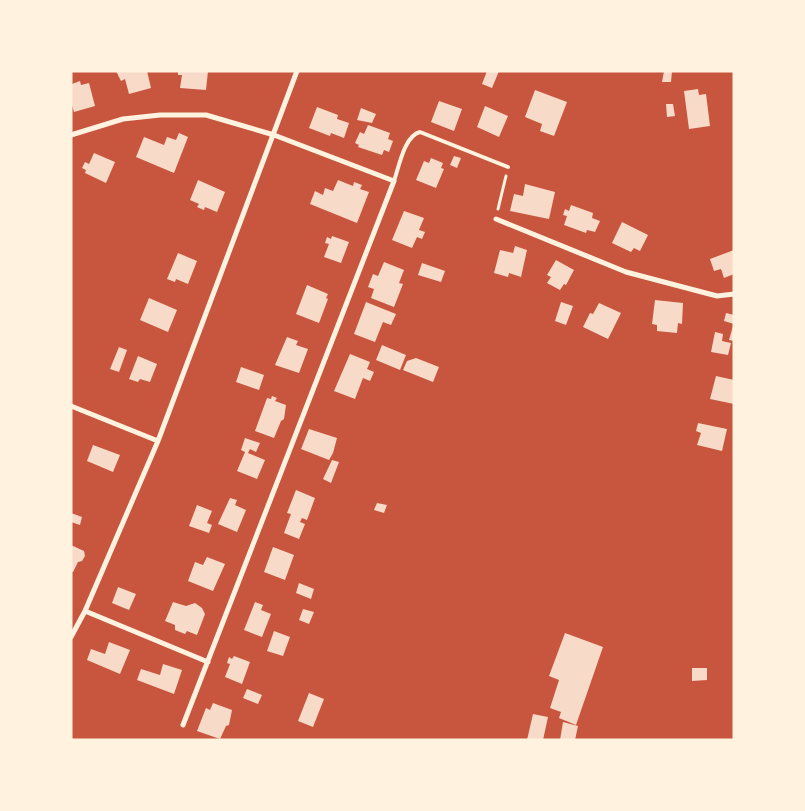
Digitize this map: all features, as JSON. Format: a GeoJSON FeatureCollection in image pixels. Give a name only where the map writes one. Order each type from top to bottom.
{"type":"FeatureCollection","features":[{"type":"Feature","properties":{"kind":"street"},"geometry":{"type":"LineString","coordinates":[[71,637],[85,611],[158,441],[297,71]]}},
{"type":"Feature","properties":{"kind":"street"},"geometry":{"type":"LineString","coordinates":[[71,135],[123,119],[206,115],[274,135],[394,181],[183,725]]}},
{"type":"Feature","properties":{"kind":"street"},"geometry":{"type":"LineString","coordinates":[[496,220],[626,272],[717,296],[734,294]]}},
{"type":"Feature","properties":{"kind":"street"},"geometry":{"type":"LineString","coordinates":[[71,406],[158,441]]}},
{"type":"Feature","properties":{"kind":"street"},"geometry":{"type":"LineString","coordinates":[[85,611],[208,662]]}},
{"type":"Feature","properties":{"kind":"lane"},"geometry":{"type":"LineString","coordinates":[[394,181],[409,140],[414,134],[420,132],[508,167]]}},
{"type":"Feature","properties":{"kind":"path"},"geometry":{"type":"LineString","coordinates":[[496,220],[508,167]]}},
{"type":"Feature","properties":{"kind":"building"},"geometry":{"type":"Polygon","coordinates":[[[116,71],[147,71],[151,88],[129,94],[125,79],[121,81],[116,71]]]}},
{"type":"Feature","properties":{"kind":"building"},"geometry":{"type":"Polygon","coordinates":[[[178,71],[208,71],[206,90],[180,88],[182,75],[178,75],[178,71]]]}},
{"type":"Feature","properties":{"kind":"building"},"geometry":{"type":"Polygon","coordinates":[[[487,71],[499,71],[492,88],[482,84],[487,71]]]}},
{"type":"Feature","properties":{"kind":"building"},"geometry":{"type":"Polygon","coordinates":[[[664,71],[672,71],[671,82],[662,82],[664,71]]]}},
{"type":"Feature","properties":{"kind":"building"},"geometry":{"type":"Polygon","coordinates":[[[80,81],[81,85],[89,83],[95,106],[74,112],[71,102],[72,84],[80,81]]]}},
{"type":"Feature","properties":{"kind":"building"},"geometry":{"type":"Polygon","coordinates":[[[698,89],[699,95],[706,94],[710,126],[689,129],[684,91],[698,89]]]}},
{"type":"Feature","properties":{"kind":"building"},"geometry":{"type":"Polygon","coordinates":[[[535,90],[567,102],[554,136],[540,131],[542,124],[525,117],[535,90]]]}},
{"type":"Feature","properties":{"kind":"building"},"geometry":{"type":"Polygon","coordinates":[[[439,101],[462,109],[454,131],[431,122],[439,101]]]}},
{"type":"Feature","properties":{"kind":"building"},"geometry":{"type":"Polygon","coordinates":[[[666,104],[673,104],[675,116],[667,117],[666,104]]]}},
{"type":"Feature","properties":{"kind":"building"},"geometry":{"type":"Polygon","coordinates":[[[485,106],[508,116],[499,137],[477,127],[485,106]]]}},
{"type":"Feature","properties":{"kind":"building"},"geometry":{"type":"Polygon","coordinates":[[[317,107],[338,115],[337,119],[349,123],[344,138],[331,133],[330,136],[309,128],[317,107]]]}},
{"type":"Feature","properties":{"kind":"building"},"geometry":{"type":"Polygon","coordinates":[[[361,108],[376,114],[372,123],[357,120],[361,108]]]}},
{"type":"Feature","properties":{"kind":"building"},"geometry":{"type":"Polygon","coordinates":[[[368,125],[390,133],[388,139],[393,141],[389,152],[384,150],[382,155],[358,147],[359,145],[355,143],[360,132],[364,134],[368,125]]]}},
{"type":"Feature","properties":{"kind":"building"},"geometry":{"type":"Polygon","coordinates":[[[179,133],[188,137],[174,173],[136,157],[144,137],[164,145],[167,137],[176,140],[179,133]]]}},
{"type":"Feature","properties":{"kind":"building"},"geometry":{"type":"Polygon","coordinates":[[[94,153],[115,162],[106,183],[85,173],[86,170],[82,168],[85,162],[89,164],[94,153]]]}},
{"type":"Feature","properties":{"kind":"building"},"geometry":{"type":"Polygon","coordinates":[[[454,156],[461,158],[457,168],[450,165],[454,156]]]}},
{"type":"Feature","properties":{"kind":"building"},"geometry":{"type":"Polygon","coordinates":[[[431,158],[443,163],[441,168],[444,169],[436,188],[416,180],[424,161],[429,163],[431,158]]]}},
{"type":"Feature","properties":{"kind":"building"},"geometry":{"type":"Polygon","coordinates":[[[198,180],[225,192],[217,212],[205,207],[204,210],[197,207],[199,204],[190,200],[198,180]]]}},
{"type":"Feature","properties":{"kind":"building"},"geometry":{"type":"Polygon","coordinates":[[[338,180],[353,186],[354,182],[362,185],[360,189],[369,192],[357,223],[310,204],[315,191],[323,195],[325,188],[333,191],[338,180]]]}},
{"type":"Feature","properties":{"kind":"building"},"geometry":{"type":"Polygon","coordinates":[[[525,184],[555,192],[549,219],[510,211],[514,194],[523,196],[525,184]]]}},
{"type":"Feature","properties":{"kind":"building"},"geometry":{"type":"Polygon","coordinates":[[[571,205],[593,213],[592,218],[600,221],[595,232],[587,230],[586,233],[564,225],[567,216],[563,215],[565,209],[569,211],[571,205]]]}},
{"type":"Feature","properties":{"kind":"building"},"geometry":{"type":"Polygon","coordinates":[[[404,211],[424,218],[419,230],[425,232],[422,239],[417,237],[412,248],[392,240],[404,211]]]}},
{"type":"Feature","properties":{"kind":"building"},"geometry":{"type":"Polygon","coordinates":[[[622,222],[648,235],[640,251],[634,248],[631,252],[612,243],[622,222]]]}},
{"type":"Feature","properties":{"kind":"building"},"geometry":{"type":"Polygon","coordinates":[[[332,236],[349,242],[341,263],[324,257],[329,244],[325,243],[327,237],[331,239],[332,236]]]}},
{"type":"Feature","properties":{"kind":"building"},"geometry":{"type":"Polygon","coordinates":[[[515,246],[527,250],[521,277],[509,273],[508,277],[494,273],[500,250],[513,253],[515,246]]]}},
{"type":"Feature","properties":{"kind":"building"},"geometry":{"type":"Polygon","coordinates":[[[734,250],[734,274],[724,278],[721,269],[714,271],[710,259],[734,250]]]}},
{"type":"Feature","properties":{"kind":"building"},"geometry":{"type":"Polygon","coordinates":[[[178,253],[197,261],[188,284],[176,279],[175,282],[167,279],[178,253]]]}},
{"type":"Feature","properties":{"kind":"building"},"geometry":{"type":"Polygon","coordinates":[[[556,260],[574,270],[566,285],[564,284],[560,290],[547,283],[551,277],[547,275],[556,260]]]}},
{"type":"Feature","properties":{"kind":"building"},"geometry":{"type":"Polygon","coordinates":[[[384,262],[404,270],[399,283],[403,284],[394,307],[371,298],[374,289],[368,287],[373,274],[378,276],[384,262]]]}},
{"type":"Feature","properties":{"kind":"building"},"geometry":{"type":"Polygon","coordinates":[[[422,263],[445,271],[441,282],[418,275],[422,263]]]}},
{"type":"Feature","properties":{"kind":"building"},"geometry":{"type":"Polygon","coordinates":[[[307,285],[328,294],[319,323],[296,314],[307,285]]]}},
{"type":"Feature","properties":{"kind":"building"},"geometry":{"type":"Polygon","coordinates":[[[149,298],[177,310],[168,332],[140,320],[149,298]]]}},
{"type":"Feature","properties":{"kind":"building"},"geometry":{"type":"Polygon","coordinates":[[[655,300],[683,303],[682,324],[678,323],[677,333],[657,331],[657,325],[652,324],[655,300]]]}},
{"type":"Feature","properties":{"kind":"building"},"geometry":{"type":"Polygon","coordinates":[[[366,302],[396,314],[391,325],[383,322],[375,342],[354,334],[366,302]]]}},
{"type":"Feature","properties":{"kind":"building"},"geometry":{"type":"Polygon","coordinates":[[[561,302],[573,306],[566,325],[555,321],[561,302]]]}},
{"type":"Feature","properties":{"kind":"building"},"geometry":{"type":"Polygon","coordinates":[[[599,303],[621,313],[608,339],[583,327],[590,313],[593,314],[599,303]]]}},
{"type":"Feature","properties":{"kind":"building"},"geometry":{"type":"Polygon","coordinates":[[[726,313],[734,315],[734,324],[724,321],[726,313]]]}},
{"type":"Feature","properties":{"kind":"building"},"geometry":{"type":"Polygon","coordinates":[[[734,326],[734,341],[729,340],[734,326]]]}},
{"type":"Feature","properties":{"kind":"building"},"geometry":{"type":"Polygon","coordinates":[[[715,332],[723,334],[722,341],[731,343],[728,355],[711,352],[715,332]]]}},
{"type":"Feature","properties":{"kind":"building"},"geometry":{"type":"Polygon","coordinates":[[[287,337],[298,341],[296,345],[308,349],[299,373],[275,365],[287,337]]]}},
{"type":"Feature","properties":{"kind":"building"},"geometry":{"type":"Polygon","coordinates":[[[382,345],[406,355],[400,370],[376,360],[382,345]]]}},
{"type":"Feature","properties":{"kind":"building"},"geometry":{"type":"Polygon","coordinates":[[[119,347],[127,350],[119,372],[110,369],[119,347]]]}},
{"type":"Feature","properties":{"kind":"building"},"geometry":{"type":"Polygon","coordinates":[[[350,354],[370,362],[367,369],[374,372],[370,381],[363,378],[355,399],[334,391],[350,354]]]}},
{"type":"Feature","properties":{"kind":"building"},"geometry":{"type":"Polygon","coordinates":[[[138,356],[157,364],[150,382],[140,379],[138,382],[129,379],[138,356]]]}},
{"type":"Feature","properties":{"kind":"building"},"geometry":{"type":"Polygon","coordinates":[[[416,358],[439,367],[433,382],[403,370],[407,361],[416,358]]]}},
{"type":"Feature","properties":{"kind":"building"},"geometry":{"type":"Polygon","coordinates":[[[241,367],[264,375],[259,390],[236,382],[241,367]]]}},
{"type":"Feature","properties":{"kind":"building"},"geometry":{"type":"Polygon","coordinates":[[[716,376],[734,380],[734,404],[710,399],[716,376]]]}},
{"type":"Feature","properties":{"kind":"building"},"geometry":{"type":"Polygon","coordinates":[[[272,396],[277,398],[275,401],[286,405],[284,419],[281,421],[274,438],[255,431],[267,398],[271,399],[272,396]]]}},
{"type":"Feature","properties":{"kind":"building"},"geometry":{"type":"Polygon","coordinates":[[[698,423],[727,429],[722,451],[697,445],[701,433],[696,431],[698,423]]]}},
{"type":"Feature","properties":{"kind":"building"},"geometry":{"type":"Polygon","coordinates":[[[309,429],[337,438],[329,460],[301,449],[309,429]]]}},
{"type":"Feature","properties":{"kind":"building"},"geometry":{"type":"Polygon","coordinates":[[[245,438],[260,443],[256,452],[250,449],[248,453],[265,460],[257,479],[237,471],[245,452],[241,450],[245,438]]]}},
{"type":"Feature","properties":{"kind":"building"},"geometry":{"type":"Polygon","coordinates":[[[93,445],[120,455],[113,472],[87,461],[93,445]]]}},
{"type":"Feature","properties":{"kind":"building"},"geometry":{"type":"Polygon","coordinates":[[[332,460],[339,462],[331,483],[323,479],[332,460]]]}},
{"type":"Feature","properties":{"kind":"building"},"geometry":{"type":"Polygon","coordinates":[[[296,490],[315,498],[307,520],[302,518],[300,522],[305,524],[299,539],[284,533],[291,514],[287,513],[296,490]]]}},
{"type":"Feature","properties":{"kind":"building"},"geometry":{"type":"Polygon","coordinates":[[[230,498],[237,500],[235,505],[246,510],[237,532],[218,524],[230,498]]]}},
{"type":"Feature","properties":{"kind":"building"},"geometry":{"type":"Polygon","coordinates":[[[377,503],[387,505],[384,513],[374,510],[377,503]]]}},
{"type":"Feature","properties":{"kind":"building"},"geometry":{"type":"Polygon","coordinates":[[[197,505],[212,511],[207,523],[212,525],[209,533],[189,526],[197,505]]]}},
{"type":"Feature","properties":{"kind":"building"},"geometry":{"type":"Polygon","coordinates":[[[71,513],[82,517],[80,525],[71,522],[71,513]]]}},
{"type":"Feature","properties":{"kind":"building"},"geometry":{"type":"Polygon","coordinates":[[[71,545],[84,551],[85,556],[82,561],[78,562],[73,572],[71,572],[71,545]]]}},
{"type":"Feature","properties":{"kind":"building"},"geometry":{"type":"Polygon","coordinates":[[[273,547],[294,555],[285,580],[264,572],[273,547]]]}},
{"type":"Feature","properties":{"kind":"building"},"geometry":{"type":"Polygon","coordinates":[[[207,557],[225,564],[213,591],[188,581],[195,562],[203,565],[207,557]]]}},
{"type":"Feature","properties":{"kind":"building"},"geometry":{"type":"Polygon","coordinates":[[[299,583],[314,589],[311,599],[296,593],[299,583]]]}},
{"type":"Feature","properties":{"kind":"building"},"geometry":{"type":"Polygon","coordinates":[[[118,587],[136,594],[129,610],[112,603],[118,587]]]}},
{"type":"Feature","properties":{"kind":"building"},"geometry":{"type":"Polygon","coordinates":[[[173,602],[186,606],[195,603],[202,608],[205,614],[197,635],[187,631],[185,634],[175,630],[175,625],[165,621],[173,602]]]}},
{"type":"Feature","properties":{"kind":"building"},"geometry":{"type":"Polygon","coordinates":[[[255,602],[263,605],[261,610],[271,614],[262,637],[244,630],[255,602]]]}},
{"type":"Feature","properties":{"kind":"building"},"geometry":{"type":"Polygon","coordinates":[[[303,609],[314,612],[309,624],[299,620],[303,609]]]}},
{"type":"Feature","properties":{"kind":"building"},"geometry":{"type":"Polygon","coordinates":[[[274,631],[290,637],[283,656],[267,651],[274,631]]]}},
{"type":"Feature","properties":{"kind":"building"},"geometry":{"type":"Polygon","coordinates":[[[565,633],[603,647],[576,725],[559,718],[561,712],[550,708],[559,680],[549,676],[565,633]]]}},
{"type":"Feature","properties":{"kind":"building"},"geometry":{"type":"Polygon","coordinates":[[[109,642],[130,650],[120,674],[87,660],[91,649],[105,654],[109,642]]]}},
{"type":"Feature","properties":{"kind":"building"},"geometry":{"type":"Polygon","coordinates":[[[234,656],[250,662],[242,684],[225,677],[230,664],[227,663],[229,657],[232,659],[234,656]]]}},
{"type":"Feature","properties":{"kind":"building"},"geometry":{"type":"Polygon","coordinates":[[[163,664],[182,670],[174,694],[137,680],[141,669],[160,675],[163,664]]]}},
{"type":"Feature","properties":{"kind":"building"},"geometry":{"type":"Polygon","coordinates":[[[692,668],[707,668],[707,680],[692,681],[692,668]]]}},
{"type":"Feature","properties":{"kind":"building"},"geometry":{"type":"Polygon","coordinates":[[[247,689],[262,695],[258,704],[243,698],[247,689]]]}},
{"type":"Feature","properties":{"kind":"building"},"geometry":{"type":"Polygon","coordinates":[[[309,693],[324,699],[313,727],[298,721],[309,693]]]}},
{"type":"Feature","properties":{"kind":"building"},"geometry":{"type":"Polygon","coordinates":[[[213,703],[232,710],[229,725],[226,726],[220,739],[197,731],[206,708],[210,710],[213,703]]]}},
{"type":"Feature","properties":{"kind":"building"},"geometry":{"type":"Polygon","coordinates":[[[533,714],[548,717],[543,740],[527,740],[533,714]]]}},
{"type":"Feature","properties":{"kind":"building"},"geometry":{"type":"Polygon","coordinates":[[[563,722],[578,726],[575,740],[560,740],[563,722]]]}}]}
